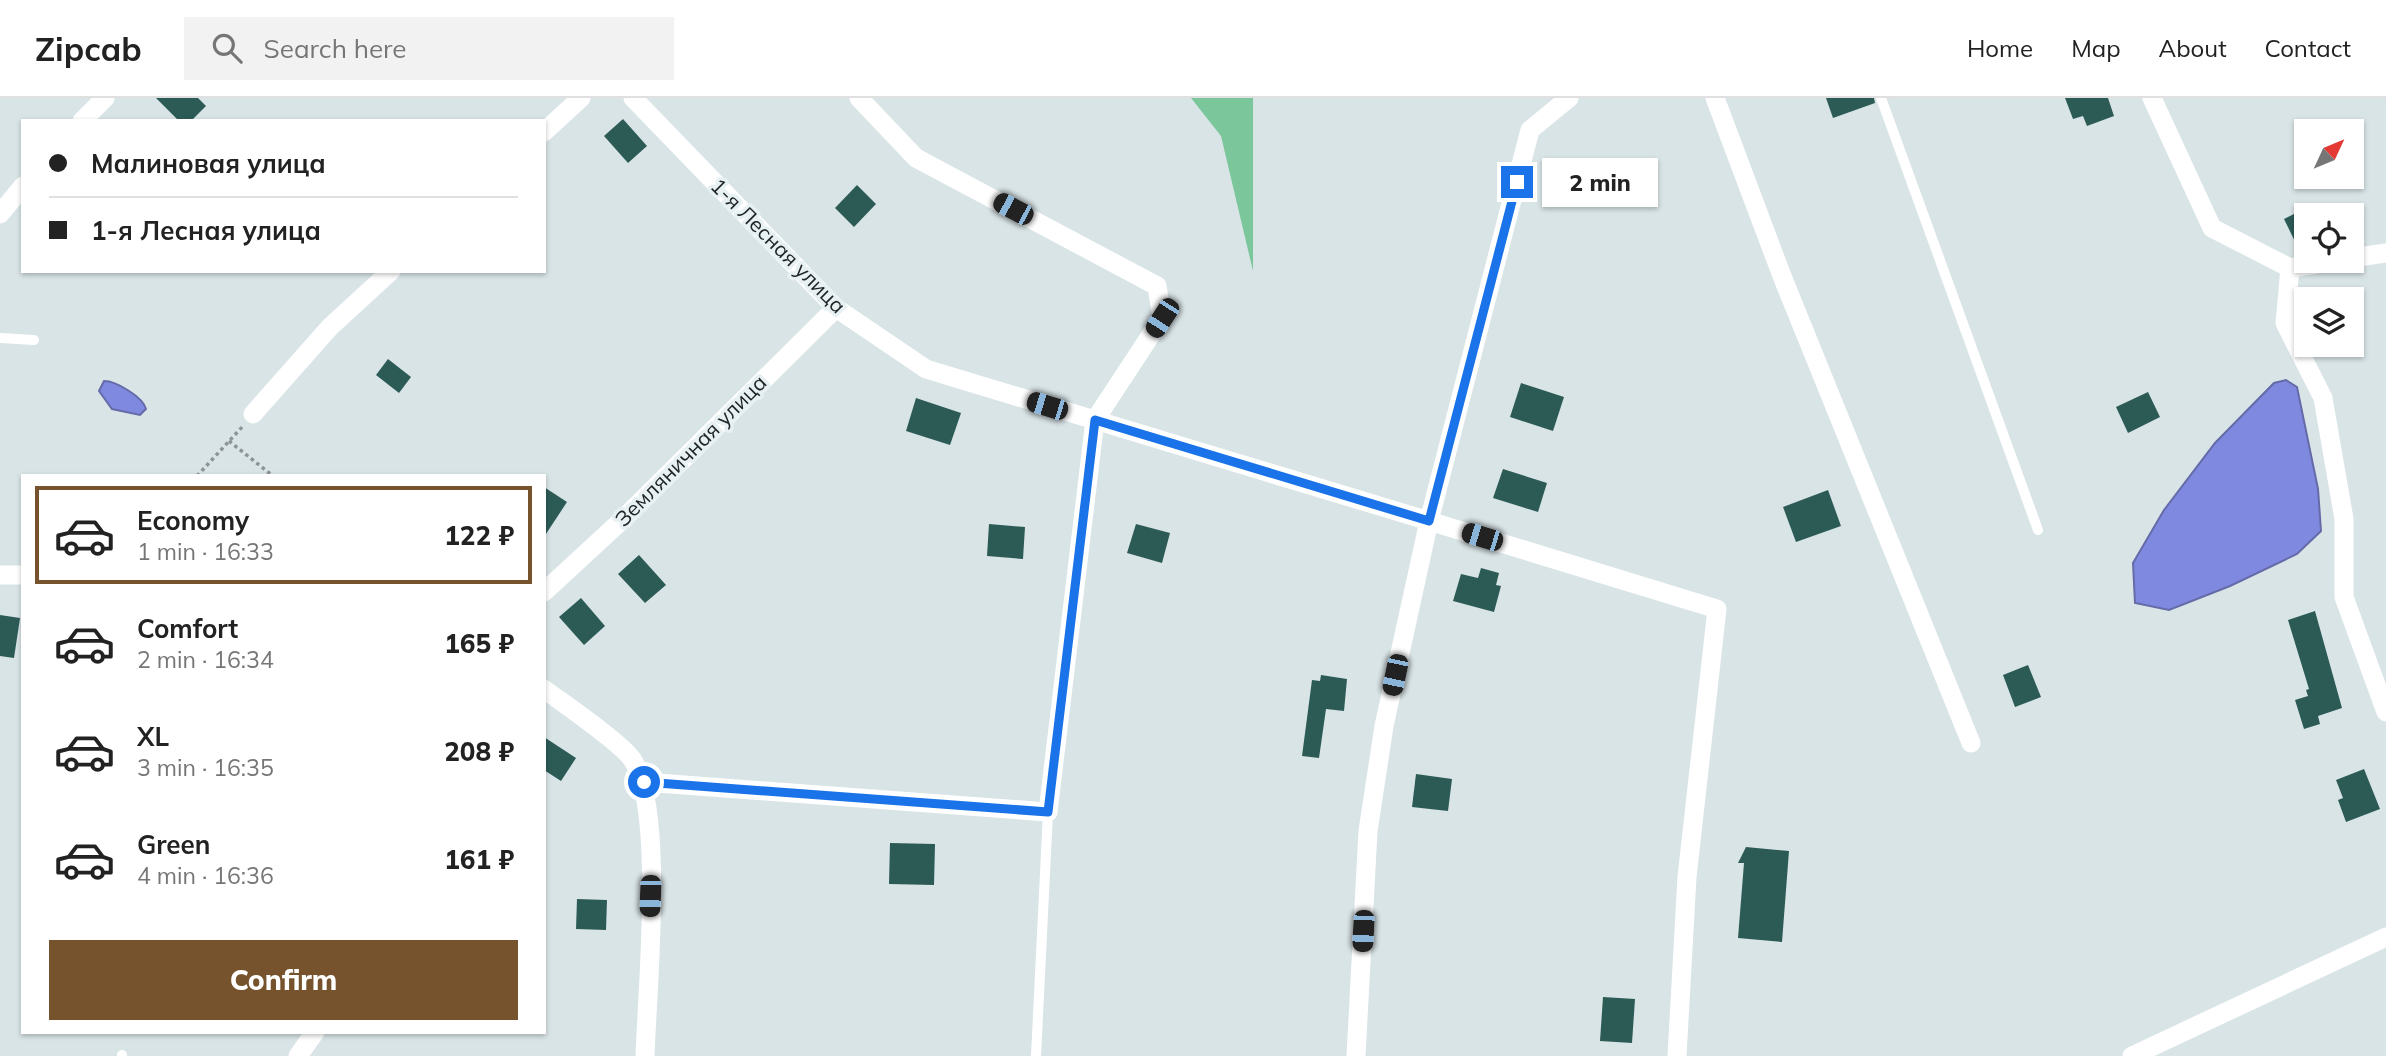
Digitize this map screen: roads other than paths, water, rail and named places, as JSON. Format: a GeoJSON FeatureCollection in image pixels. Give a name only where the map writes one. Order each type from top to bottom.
{"type":"FeatureCollection","features":[{"type":"Feature","properties":{"kind":"street"},"geometry":{"type":"LineString","coordinates":[[84,119],[105,98]]}},
{"type":"Feature","properties":{"kind":"street"},"geometry":{"type":"LineString","coordinates":[[546,130],[581,98]]}},
{"type":"Feature","properties":{"kind":"street","name":"1-я Лесная улица"},"geometry":{"type":"LineString","coordinates":[[633,98],[836,308],[926,369],[1717,609],[1687,877],[1677,1056]]}},
{"type":"Feature","properties":{"kind":"street"},"geometry":{"type":"LineString","coordinates":[[644,782],[1048,812],[1095,420],[1162,318],[1157,286],[916,158],[859,98]]}},
{"type":"Feature","properties":{"kind":"street"},"geometry":{"type":"LineString","coordinates":[[1356,1056],[1368,831],[1384,726],[1429,521],[1530,130],[1569,98]]}},
{"type":"Feature","properties":{"kind":"street"},"geometry":{"type":"LineString","coordinates":[[1715,98],[1782,276],[1971,743]]}},
{"type":"Feature","properties":{"kind":"street"},"geometry":{"type":"LineString","coordinates":[[2152,98],[2212,228],[2290,268],[2294,267]]}},
{"type":"Feature","properties":{"kind":"street"},"geometry":{"type":"LineString","coordinates":[[0,214],[21,188]]}},
{"type":"Feature","properties":{"kind":"street"},"geometry":{"type":"LineString","coordinates":[[2364,256],[2386,253]]}},
{"type":"Feature","properties":{"kind":"street"},"geometry":{"type":"LineString","coordinates":[[2290,268],[2285,323],[2323,398],[2344,519],[2344,597],[2386,712]]}},
{"type":"Feature","properties":{"kind":"street"},"geometry":{"type":"LineString","coordinates":[[253,414],[330,327],[389,273]]}},
{"type":"Feature","properties":{"kind":"street","name":"Земляничная улица"},"geometry":{"type":"LineString","coordinates":[[546,591],[622,520],[836,308]]}},
{"type":"Feature","properties":{"kind":"street"},"geometry":{"type":"LineString","coordinates":[[0,575],[21,575]]}},
{"type":"Feature","properties":{"kind":"street"},"geometry":{"type":"LineString","coordinates":[[546,691],[631,757],[644,782],[652,843],[645,1056]]}},
{"type":"Feature","properties":{"kind":"street"},"geometry":{"type":"LineString","coordinates":[[2132,1056],[2386,937]]}},
{"type":"Feature","properties":{"kind":"street"},"geometry":{"type":"LineString","coordinates":[[299,1056],[314,1034]]}},
{"type":"Feature","properties":{"kind":"lane"},"geometry":{"type":"LineString","coordinates":[[1881,98],[2038,530]]}},
{"type":"Feature","properties":{"kind":"lane"},"geometry":{"type":"LineString","coordinates":[[0,338],[34,340]]}},
{"type":"Feature","properties":{"kind":"lane"},"geometry":{"type":"LineString","coordinates":[[1036,1056],[1048,812]]}},
{"type":"Feature","properties":{"kind":"lane"},"geometry":{"type":"LineString","coordinates":[[299,1056],[308,1056]]}},
{"type":"Feature","properties":{"kind":"water"},"geometry":{"type":"Polygon","coordinates":[[[2286,380],[2297,387],[2318,489],[2321,531],[2297,554],[2230,586],[2169,610],[2135,603],[2133,563],[2164,510],[2215,443],[2274,383],[2286,380]]]}},
{"type":"Feature","properties":{"kind":"water"},"geometry":{"type":"Polygon","coordinates":[[[104,381],[128,391],[144,404],[146,409],[140,415],[112,409],[99,391],[104,381]]]}}]}
